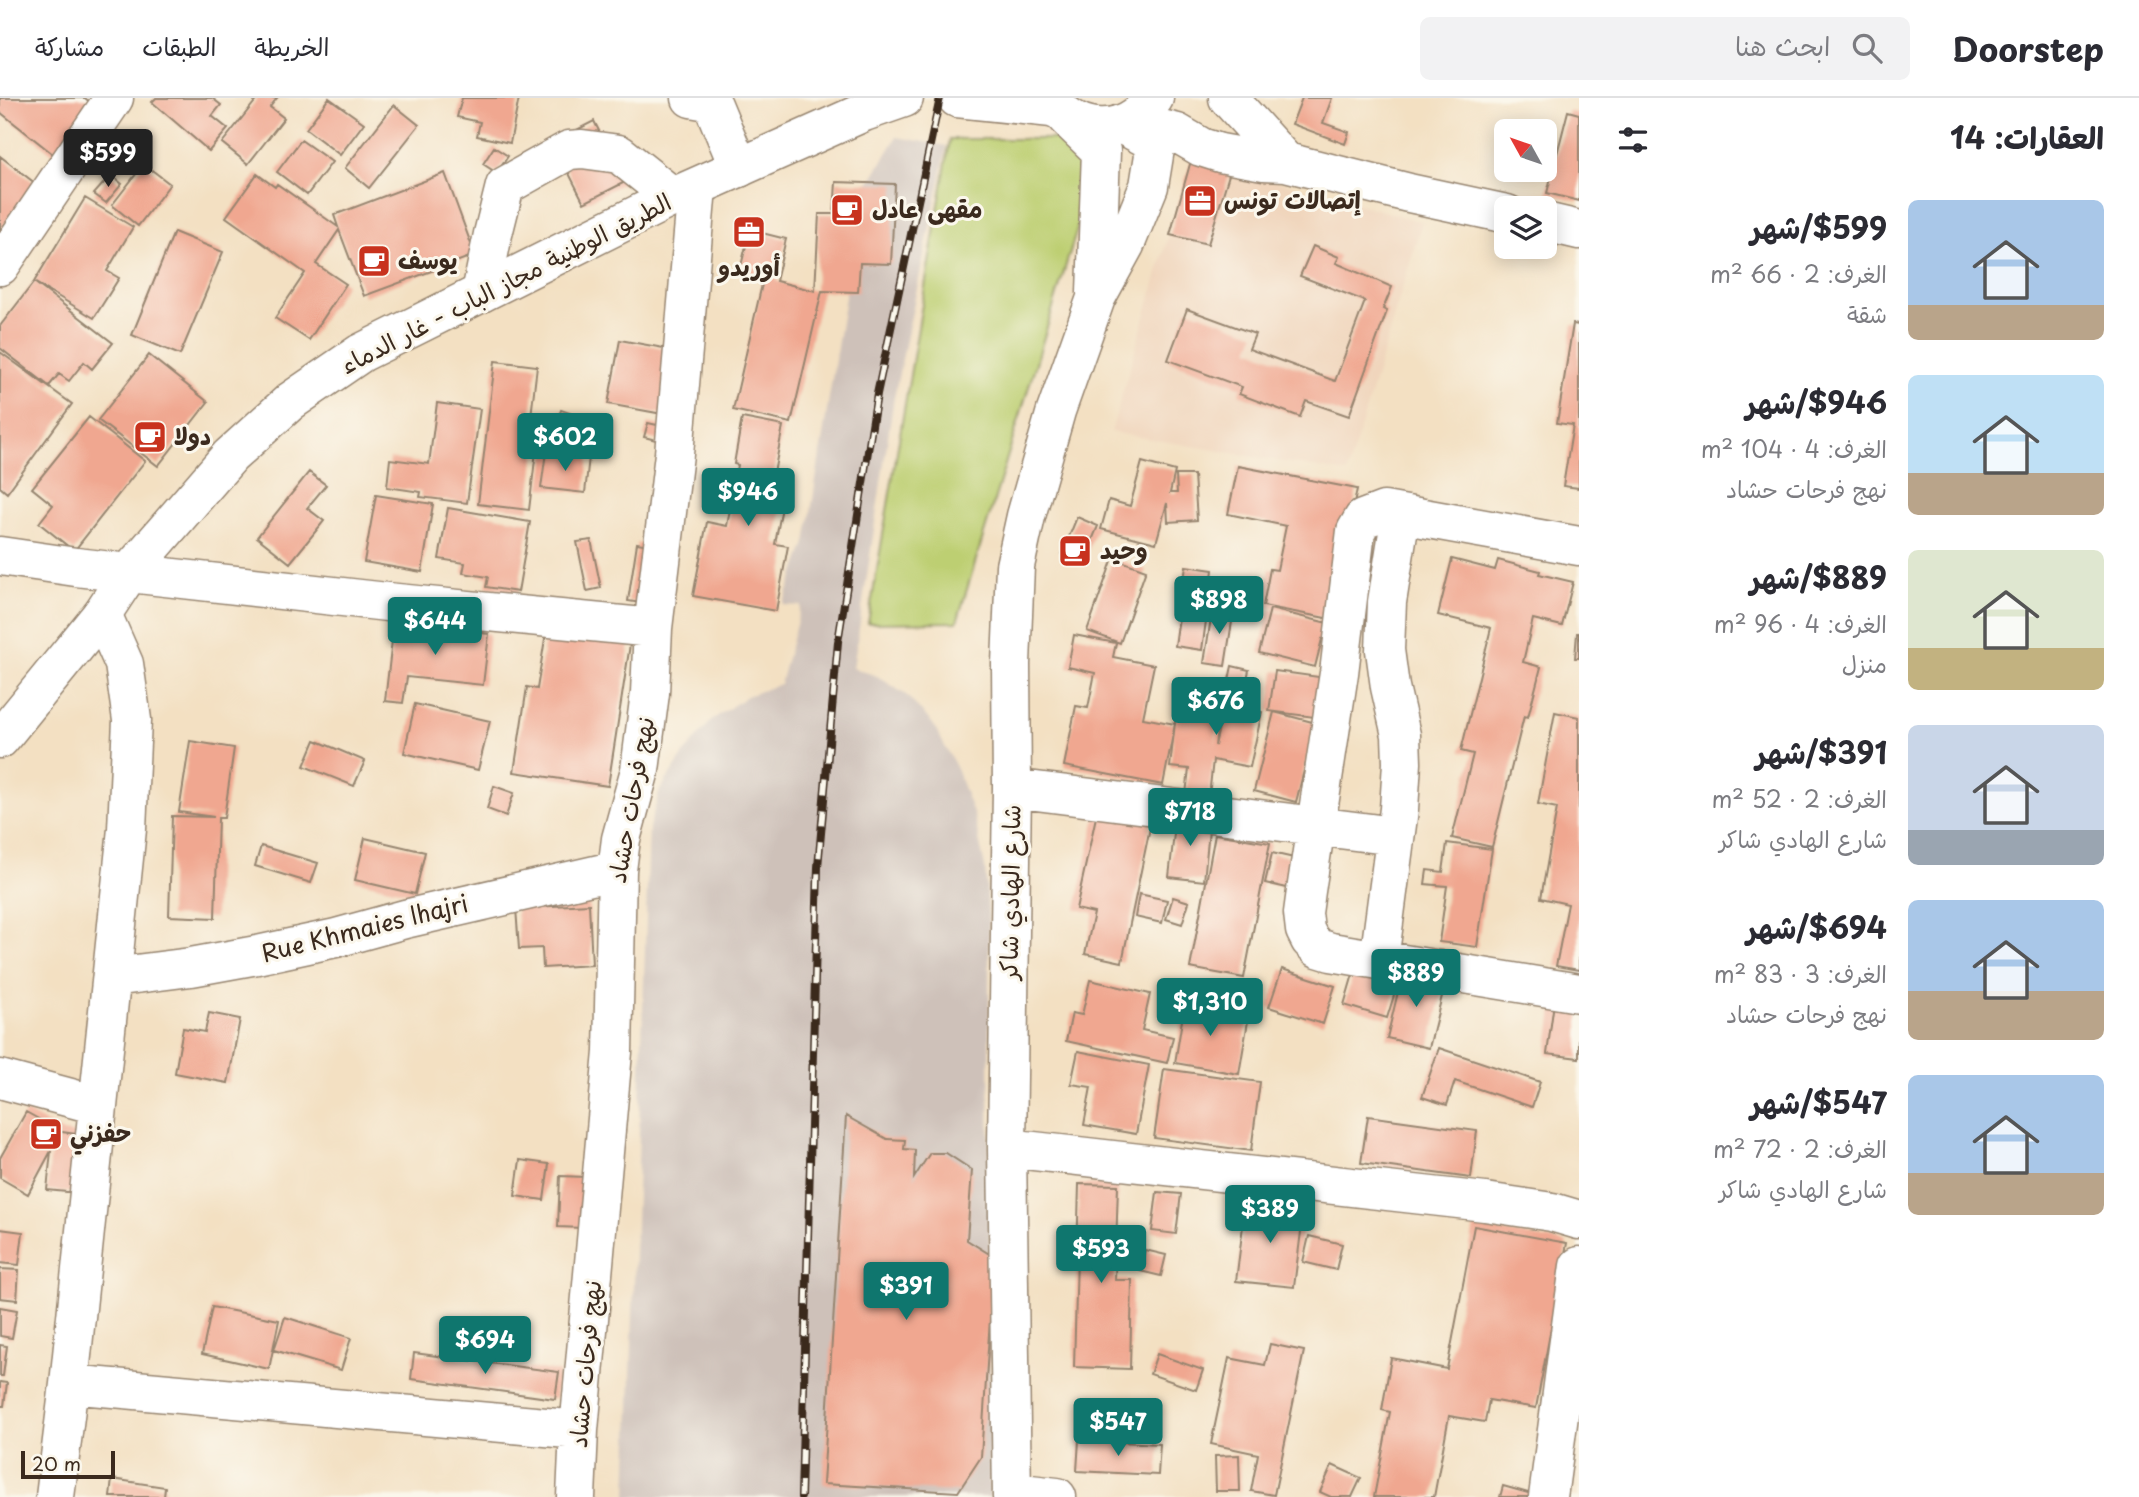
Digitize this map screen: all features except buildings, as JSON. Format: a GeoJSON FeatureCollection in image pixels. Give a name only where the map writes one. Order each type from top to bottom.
{"type":"FeatureCollection","features":[{"type":"Feature","properties":{"kind":"street"},"geometry":{"type":"LineString","coordinates":[[0,266],[114,98]]}},
{"type":"Feature","properties":{"kind":"street"},"geometry":{"type":"LineString","coordinates":[[691,98],[708,101],[713,105],[739,168]]}},
{"type":"Feature","properties":{"kind":"street","name":"الطريق الوطنية مجاز الباب - غار الدماء"},"geometry":{"type":"LineString","coordinates":[[0,739],[102,614],[129,573],[230,456],[291,401],[361,353],[685,192],[739,168],[860,105],[904,98]]}},
{"type":"Feature","properties":{"kind":"street"},"geometry":{"type":"LineString","coordinates":[[957,98],[1058,109],[1083,125],[1102,127],[1134,114],[1201,147],[1220,153],[1286,162],[1494,211]]}},
{"type":"Feature","properties":{"kind":"street"},"geometry":{"type":"LineString","coordinates":[[1228,98],[1286,162]]}},
{"type":"Feature","properties":{"kind":"street","name":"شارع الهادي شاكر"},"geometry":{"type":"LineString","coordinates":[[1058,109],[1101,151],[1096,299]]}},
{"type":"Feature","properties":{"kind":"street","name":"شارع الهادي شاكر"},"geometry":{"type":"LineString","coordinates":[[1012,1495],[1007,1148],[1011,664],[1015,566],[1026,516],[1056,411],[1096,299],[1130,234],[1149,186],[1156,144],[1134,114]]}},
{"type":"Feature","properties":{"kind":"street"},"geometry":{"type":"LineString","coordinates":[[481,293],[505,186],[569,150],[619,154],[685,192]]}},
{"type":"Feature","properties":{"kind":"street","name":"نهج فرحات حشاد"},"geometry":{"type":"LineString","coordinates":[[576,1497],[579,1430],[613,1052],[617,870],[621,839],[640,770],[650,692],[653,628],[674,454],[685,192]]}},
{"type":"Feature","properties":{"kind":"street"},"geometry":{"type":"LineString","coordinates":[[1557,225],[1579,230]]}},
{"type":"Feature","properties":{"kind":"street"},"geometry":{"type":"LineString","coordinates":[[1579,546],[1401,514],[1375,513],[1363,519],[1356,531],[1339,673],[1314,825],[1303,913],[1305,930],[1310,940],[1318,948],[1331,952],[1579,993]]}},
{"type":"Feature","properties":{"kind":"street"},"geometry":{"type":"LineString","coordinates":[[1379,960],[1402,763],[1401,735],[1385,650],[1388,602],[1401,514]]}},
{"type":"Feature","properties":{"kind":"street"},"geometry":{"type":"LineString","coordinates":[[0,556],[373,600],[653,628]]}},
{"type":"Feature","properties":{"kind":"street"},"geometry":{"type":"LineString","coordinates":[[55,1497],[127,829],[132,720],[124,664],[102,614]]}},
{"type":"Feature","properties":{"kind":"street"},"geometry":{"type":"LineString","coordinates":[[1012,788],[1395,836]]}},
{"type":"Feature","properties":{"kind":"street","name":"Rue Khmaies lhajri"},"geometry":{"type":"LineString","coordinates":[[112,977],[257,955],[617,870]]}},
{"type":"Feature","properties":{"kind":"street"},"geometry":{"type":"LineString","coordinates":[[0,1079],[97,1105]]}},
{"type":"Feature","properties":{"kind":"street"},"geometry":{"type":"LineString","coordinates":[[1007,1148],[1485,1202],[1552,1212],[1579,1220]]}},
{"type":"Feature","properties":{"kind":"street"},"geometry":{"type":"LineString","coordinates":[[1548,1497],[1579,1266]]}},
{"type":"Feature","properties":{"kind":"street"},"geometry":{"type":"LineString","coordinates":[[69,1384],[579,1430]]}},
{"type":"Feature","properties":{"kind":"street"},"geometry":{"type":"LineString","coordinates":[[1012,1495],[1057,1497]]}},
{"type":"Feature","properties":{"kind":"shaded area"},"geometry":{"type":"Polygon","coordinates":[[[897,137],[947,146],[894,397],[853,668],[877,676],[906,695],[933,724],[955,765],[974,816],[985,867],[989,927],[990,1497],[627,1497],[649,828],[660,790],[687,750],[712,720],[747,696],[780,684],[801,606],[783,605],[806,543],[861,196],[897,137]]]}},
{"type":"Feature","properties":{"kind":"shaded area"},"geometry":{"type":"Polygon","coordinates":[[[1192,157],[1422,222],[1347,473],[1111,432],[1192,157]]]}},
{"type":"Feature","properties":{"kind":"green space"},"geometry":{"type":"Polygon","coordinates":[[[950,139],[1064,139],[1091,183],[957,622],[868,623],[950,139]]]}},
{"type":"Feature","properties":{"kind":"railway"},"geometry":{"type":"LineString","coordinates":[[801,1497],[818,867],[838,642],[877,394],[940,98]]}},
{"type":"Feature","properties":{"kind":"place","name":"إتصالات تونس"},"geometry":{"type":"Point","coordinates":[1200,201]}},
{"type":"Feature","properties":{"kind":"place","name":"مقهى عادل"},"geometry":{"type":"Point","coordinates":[847,210]}},
{"type":"Feature","properties":{"kind":"place","name":"أوريدو"},"geometry":{"type":"Point","coordinates":[749,232]}},
{"type":"Feature","properties":{"kind":"place","name":"يوسف"},"geometry":{"type":"Point","coordinates":[374,261]}},
{"type":"Feature","properties":{"kind":"place","name":"دولا"},"geometry":{"type":"Point","coordinates":[150,437]}},
{"type":"Feature","properties":{"kind":"place","name":"وحيد"},"geometry":{"type":"Point","coordinates":[1075,551]}},
{"type":"Feature","properties":{"kind":"place","name":"حفزني"},"geometry":{"type":"Point","coordinates":[46,1134]}}]}
